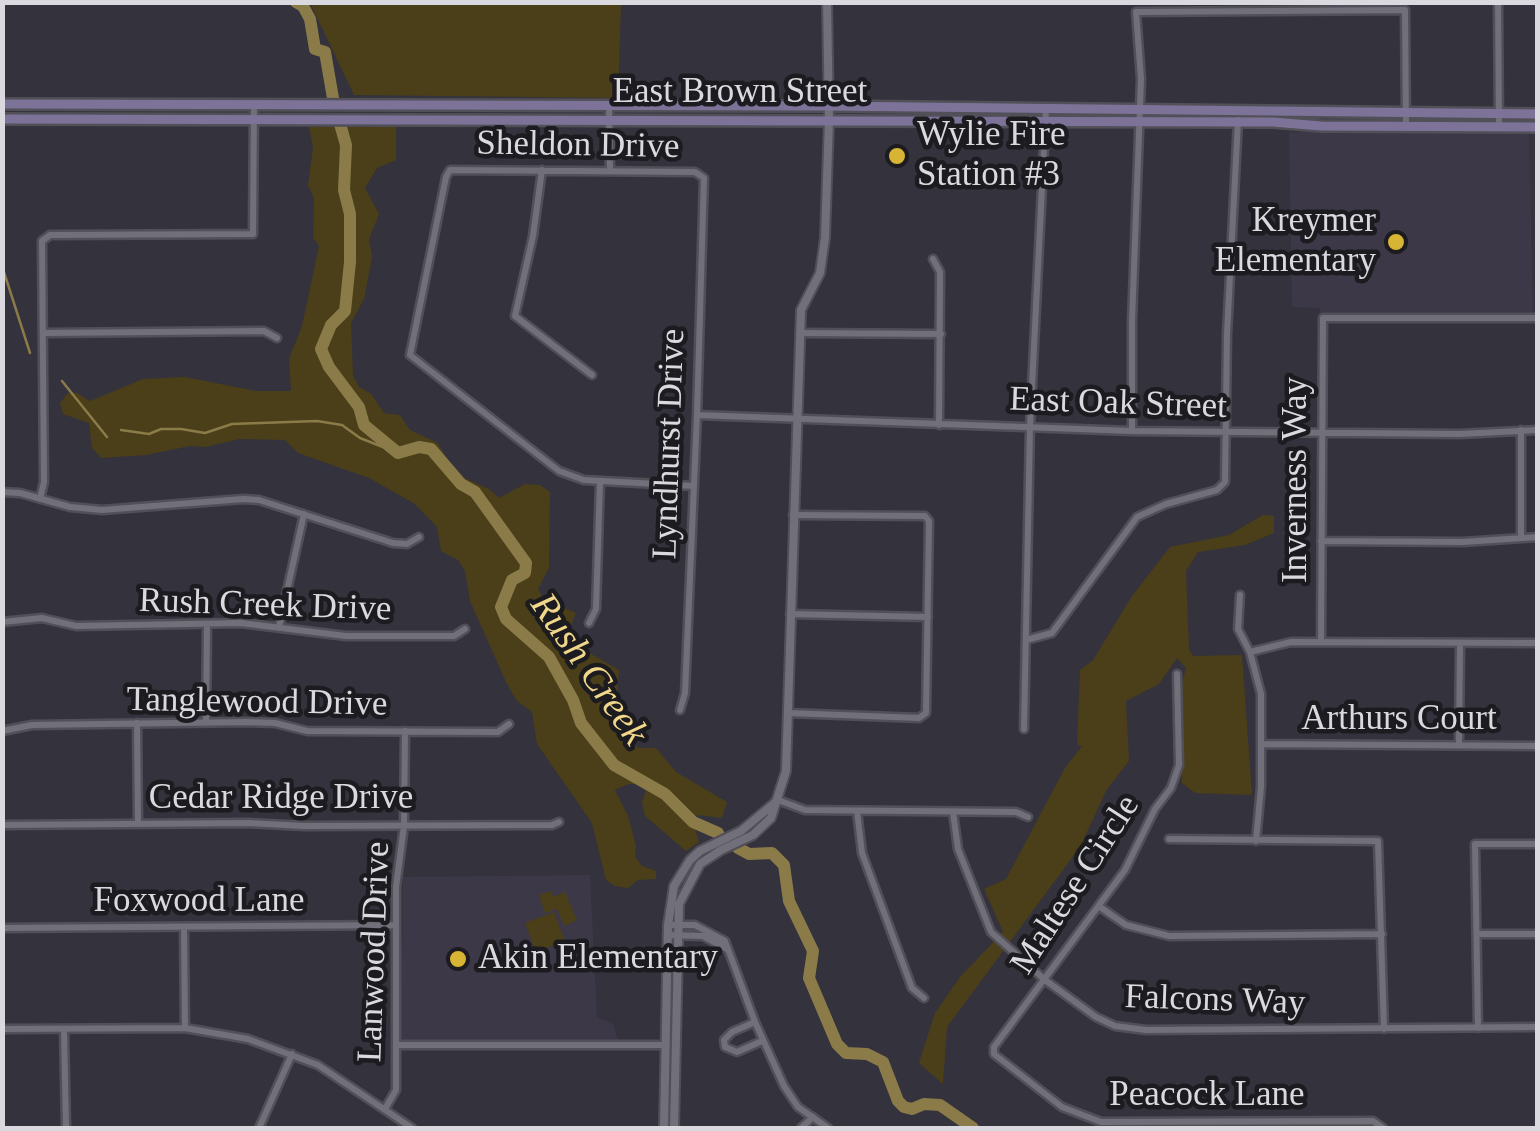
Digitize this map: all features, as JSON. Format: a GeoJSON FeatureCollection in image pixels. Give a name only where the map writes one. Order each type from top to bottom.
{"type":"FeatureCollection","features":[{"type":"Feature","properties":{"kind":"main road"},"geometry":{"type":"LineString","coordinates":[[148,103],[149,118]]}},
{"type":"Feature","properties":{"kind":"main road","name":"East Brown Street"},"geometry":{"type":"LineString","coordinates":[[2,104],[1046,108],[1406,127],[1538,127]]}},
{"type":"Feature","properties":{"kind":"main road","name":"East Brown Street"},"geometry":{"type":"LineString","coordinates":[[2,118],[1139,122],[1238,116],[1538,114]]}},
{"type":"Feature","properties":{"kind":"street"},"geometry":{"type":"LineString","coordinates":[[674,1128],[679,904],[700,864],[756,832],[771,818],[786,770],[801,310],[820,273],[824,248],[829,120],[827,2]]}},
{"type":"Feature","properties":{"kind":"street"},"geometry":{"type":"LineString","coordinates":[[1498,2],[1499,127]]}},
{"type":"Feature","properties":{"kind":"street"},"geometry":{"type":"LineString","coordinates":[[1132,432],[1141,80],[1136,12],[1405,10],[1406,127]]}},
{"type":"Feature","properties":{"kind":"street"},"geometry":{"type":"LineString","coordinates":[[40,499],[44,482],[42,240],[46,235],[253,234],[254,102]]}},
{"type":"Feature","properties":{"kind":"street"},"geometry":{"type":"LineString","coordinates":[[609,106],[610,171]]}},
{"type":"Feature","properties":{"kind":"street"},"geometry":{"type":"LineString","coordinates":[[1024,729],[1030,426],[1046,108]]}},
{"type":"Feature","properties":{"kind":"street"},"geometry":{"type":"LineString","coordinates":[[1026,640],[1052,633],[1137,517],[1166,504],[1217,490],[1225,482],[1238,116]]}},
{"type":"Feature","properties":{"kind":"street","name":"Sheldon Drive"},"geometry":{"type":"LineString","coordinates":[[600,481],[558,471],[410,355],[446,177],[450,170],[542,170],[695,172],[704,178]]}},
{"type":"Feature","properties":{"kind":"street"},"geometry":{"type":"LineString","coordinates":[[542,170],[515,316],[592,375]]}},
{"type":"Feature","properties":{"kind":"street","name":"Lyndhurst Drive"},"geometry":{"type":"LineString","coordinates":[[680,710],[685,693],[704,178]]}},
{"type":"Feature","properties":{"kind":"street"},"geometry":{"type":"LineString","coordinates":[[934,259],[940,272],[939,424]]}},
{"type":"Feature","properties":{"kind":"street","name":"Inverness Way"},"geometry":{"type":"LineString","coordinates":[[1321,642],[1323,318],[1538,318]]}},
{"type":"Feature","properties":{"kind":"street"},"geometry":{"type":"LineString","coordinates":[[43,333],[264,331],[278,338]]}},
{"type":"Feature","properties":{"kind":"street"},"geometry":{"type":"LineString","coordinates":[[800,332],[940,334]]}},
{"type":"Feature","properties":{"kind":"street","name":"East Oak Street"},"geometry":{"type":"LineString","coordinates":[[697,415],[1132,432],[1460,434],[1538,430]]}},
{"type":"Feature","properties":{"kind":"street"},"geometry":{"type":"LineString","coordinates":[[1521,430],[1521,537]]}},
{"type":"Feature","properties":{"kind":"street"},"geometry":{"type":"LineString","coordinates":[[589,623],[596,609],[600,481],[694,486]]}},
{"type":"Feature","properties":{"kind":"street"},"geometry":{"type":"LineString","coordinates":[[2,492],[102,510],[244,499],[393,543],[407,544],[419,536]]}},
{"type":"Feature","properties":{"kind":"street"},"geometry":{"type":"LineString","coordinates":[[279,627],[304,514]]}},
{"type":"Feature","properties":{"kind":"street"},"geometry":{"type":"LineString","coordinates":[[788,712],[924,716],[928,617],[929,529],[925,516],[793,515]]}},
{"type":"Feature","properties":{"kind":"street"},"geometry":{"type":"LineString","coordinates":[[1322,541],[1462,542],[1538,537]]}},
{"type":"Feature","properties":{"kind":"street"},"geometry":{"type":"LineString","coordinates":[[1240,594],[1238,629],[1250,652],[1261,694],[1256,841]]}},
{"type":"Feature","properties":{"kind":"street"},"geometry":{"type":"LineString","coordinates":[[790,614],[928,617]]}},
{"type":"Feature","properties":{"kind":"street","name":"Rush Creek Drive"},"geometry":{"type":"LineString","coordinates":[[2,622],[42,618],[76,626],[207,624],[279,627],[346,636],[454,636],[466,628]]}},
{"type":"Feature","properties":{"kind":"street"},"geometry":{"type":"LineString","coordinates":[[206,722],[207,624]]}},
{"type":"Feature","properties":{"kind":"street"},"geometry":{"type":"LineString","coordinates":[[1250,652],[1278,643],[1538,643]]}},
{"type":"Feature","properties":{"kind":"street"},"geometry":{"type":"LineString","coordinates":[[1459,745],[1460,643]]}},
{"type":"Feature","properties":{"kind":"street","name":"Maltese Circle"},"geometry":{"type":"LineString","coordinates":[[994,1054],[994,1047],[1100,907],[1171,788],[1179,765],[1177,674]]}},
{"type":"Feature","properties":{"kind":"street","name":"Tanglewood Drive"},"geometry":{"type":"LineString","coordinates":[[2,731],[32,725],[206,722],[274,723],[307,731],[498,732],[509,724]]}},
{"type":"Feature","properties":{"kind":"street"},"geometry":{"type":"LineString","coordinates":[[137,724],[138,823]]}},
{"type":"Feature","properties":{"kind":"street","name":"Lanwood Drive"},"geometry":{"type":"LineString","coordinates":[[384,1109],[390,1106],[396,1090],[396,925],[398,858],[404,826],[405,731]]}},
{"type":"Feature","properties":{"kind":"street","name":"Arthurs Court"},"geometry":{"type":"LineString","coordinates":[[1261,744],[1538,746]]}},
{"type":"Feature","properties":{"kind":"street"},"geometry":{"type":"LineString","coordinates":[[778,800],[805,810],[1016,812],[1028,817]]}},
{"type":"Feature","properties":{"kind":"street"},"geometry":{"type":"LineString","coordinates":[[664,1128],[668,930],[674,886],[690,860],[711,844],[745,828],[778,800]]}},
{"type":"Feature","properties":{"kind":"street"},"geometry":{"type":"LineString","coordinates":[[858,811],[862,852],[912,988],[924,998]]}},
{"type":"Feature","properties":{"kind":"street","name":"Falcons Way"},"geometry":{"type":"LineString","coordinates":[[953,812],[958,849],[987,925],[1004,946],[1096,1017],[1135,1030],[1538,1027]]}},
{"type":"Feature","properties":{"kind":"street","name":"Cedar Ridge Drive"},"geometry":{"type":"LineString","coordinates":[[2,825],[404,826],[559,822]]}},
{"type":"Feature","properties":{"kind":"street"},"geometry":{"type":"LineString","coordinates":[[1169,838],[1378,841],[1384,1029]]}},
{"type":"Feature","properties":{"kind":"street"},"geometry":{"type":"LineString","coordinates":[[1478,1028],[1476,844],[1538,844]]}},
{"type":"Feature","properties":{"kind":"street"},"geometry":{"type":"LineString","coordinates":[[1100,907],[1126,926],[1169,936],[1382,934]]}},
{"type":"Feature","properties":{"kind":"street","name":"Foxwood Lane"},"geometry":{"type":"LineString","coordinates":[[2,928],[396,925]]}},
{"type":"Feature","properties":{"kind":"street"},"geometry":{"type":"LineString","coordinates":[[184,928],[185,1028]]}},
{"type":"Feature","properties":{"kind":"street"},"geometry":{"type":"LineString","coordinates":[[668,930],[703,936],[728,950],[763,1041],[793,1102],[828,1128]]}},
{"type":"Feature","properties":{"kind":"street"},"geometry":{"type":"LineString","coordinates":[[1477,934],[1538,934]]}},
{"type":"Feature","properties":{"kind":"street"},"geometry":{"type":"LineString","coordinates":[[755,1022],[732,1032],[724,1040],[725,1047],[736,1052],[763,1041]]}},
{"type":"Feature","properties":{"kind":"street"},"geometry":{"type":"LineString","coordinates":[[2,1030],[185,1028],[248,1039],[292,1054],[341,1078],[412,1128]]}},
{"type":"Feature","properties":{"kind":"street"},"geometry":{"type":"LineString","coordinates":[[64,1030],[66,1128]]}},
{"type":"Feature","properties":{"kind":"street"},"geometry":{"type":"LineString","coordinates":[[398,1045],[676,1045]]}},
{"type":"Feature","properties":{"kind":"street"},"geometry":{"type":"LineString","coordinates":[[259,1128],[292,1054]]}},
{"type":"Feature","properties":{"kind":"street","name":"Peacock Lane"},"geometry":{"type":"LineString","coordinates":[[994,1054],[1062,1107],[1092,1120],[1290,1125],[1373,1121],[1382,1126]]}},
{"type":"Feature","properties":{"kind":"street"},"geometry":{"type":"LineString","coordinates":[[801,1128],[813,1118]]}},
{"type":"Feature","properties":{"kind":"shaded area"},"geometry":{"type":"Polygon","coordinates":[[[310,3],[621,3],[618,98],[354,95],[310,3]]]}},
{"type":"Feature","properties":{"kind":"shaded area"},"geometry":{"type":"Polygon","coordinates":[[[309,127],[396,127],[396,160],[377,168],[365,188],[379,214],[369,239],[372,257],[364,299],[351,323],[353,375],[359,387],[371,394],[384,413],[400,415],[410,430],[438,443],[452,468],[464,478],[499,498],[525,484],[540,485],[550,492],[549,568],[538,589],[544,599],[576,613],[567,635],[572,643],[619,670],[617,699],[623,713],[619,733],[639,748],[656,748],[676,772],[727,802],[722,818],[697,815],[693,822],[699,842],[686,851],[645,816],[642,802],[646,791],[638,784],[615,790],[628,816],[635,857],[642,866],[656,871],[656,879],[638,880],[628,888],[606,880],[592,823],[537,744],[532,712],[517,701],[506,682],[470,601],[465,571],[458,560],[441,551],[437,527],[415,504],[369,478],[298,453],[285,440],[239,439],[206,447],[101,458],[92,448],[89,423],[63,414],[60,403],[68,393],[77,393],[90,401],[143,379],[185,377],[256,391],[291,391],[289,359],[302,326],[319,246],[313,238],[314,198],[308,185],[313,147],[309,127]]]}},
{"type":"Feature","properties":{"kind":"shaded area"},"geometry":{"type":"Polygon","coordinates":[[[1289,132],[1529,133],[1533,316],[1321,316],[1320,308],[1292,307],[1289,132]]]}},
{"type":"Feature","properties":{"kind":"shaded area"},"geometry":{"type":"Polygon","coordinates":[[[1263,515],[1274,516],[1274,533],[1245,545],[1198,552],[1186,571],[1189,649],[1193,656],[1242,655],[1252,795],[1195,793],[1182,783],[1181,686],[1186,668],[1177,658],[1159,684],[1126,701],[1129,761],[1107,789],[1080,847],[947,1027],[943,1084],[919,1063],[935,1013],[960,977],[1003,932],[984,889],[1006,879],[1065,768],[1082,746],[1077,745],[1080,670],[1093,660],[1132,596],[1170,547],[1229,535],[1263,515]]]}},
{"type":"Feature","properties":{"kind":"shaded area"},"geometry":{"type":"Polygon","coordinates":[[[590,875],[597,1017],[613,1024],[618,1040],[401,1040],[403,877],[590,875]]]}},
{"type":"Feature","properties":{"kind":"shaded area"},"geometry":{"type":"Polygon","coordinates":[[[551,891],[553,897],[565,892],[577,920],[564,926],[557,909],[545,913],[539,895],[551,891]]]}},
{"type":"Feature","properties":{"kind":"shaded area"},"geometry":{"type":"Polygon","coordinates":[[[554,912],[565,941],[536,952],[525,923],[554,912]]]}},
{"type":"Feature","properties":{"kind":"waterway","name":"Rush Creek"},"geometry":{"type":"LineString","coordinates":[[296,2],[310,19],[315,49],[325,52],[333,98]]}},
{"type":"Feature","properties":{"kind":"waterway","name":"Rush Creek"},"geometry":{"type":"LineString","coordinates":[[340,124],[346,145],[344,190],[350,214],[350,262],[345,311],[331,325],[321,349],[329,367],[359,407],[364,425],[398,453],[419,447],[431,449],[461,484],[475,492],[526,563],[525,573],[512,580],[501,607],[506,619],[549,657],[581,723],[614,765],[665,794],[693,822],[718,833]]}},
{"type":"Feature","properties":{"kind":"waterway"},"geometry":{"type":"LineString","coordinates":[[2,266],[30,353]]}},
{"type":"Feature","properties":{"kind":"waterway"},"geometry":{"type":"LineString","coordinates":[[62,381],[107,437]]}},
{"type":"Feature","properties":{"kind":"waterway"},"geometry":{"type":"LineString","coordinates":[[121,430],[149,434],[161,429],[181,429],[205,433],[232,424],[317,421],[342,425],[360,438],[398,453]]}},
{"type":"Feature","properties":{"kind":"waterway","name":"Rush Creek"},"geometry":{"type":"LineString","coordinates":[[738,848],[749,854],[772,853],[784,865],[789,901],[813,951],[809,978],[837,1044],[846,1053],[867,1054],[883,1062],[904,1107],[940,1105],[973,1128]]}},
{"type":"Feature","properties":{"kind":"place","name":"Wylie Fire Station #3"},"geometry":{"type":"Point","coordinates":[897,156]}},
{"type":"Feature","properties":{"kind":"place","name":"Kreymer Elementary"},"geometry":{"type":"Point","coordinates":[1396,242]}},
{"type":"Feature","properties":{"kind":"place","name":"Akin Elementary"},"geometry":{"type":"Point","coordinates":[458,959]}}]}
